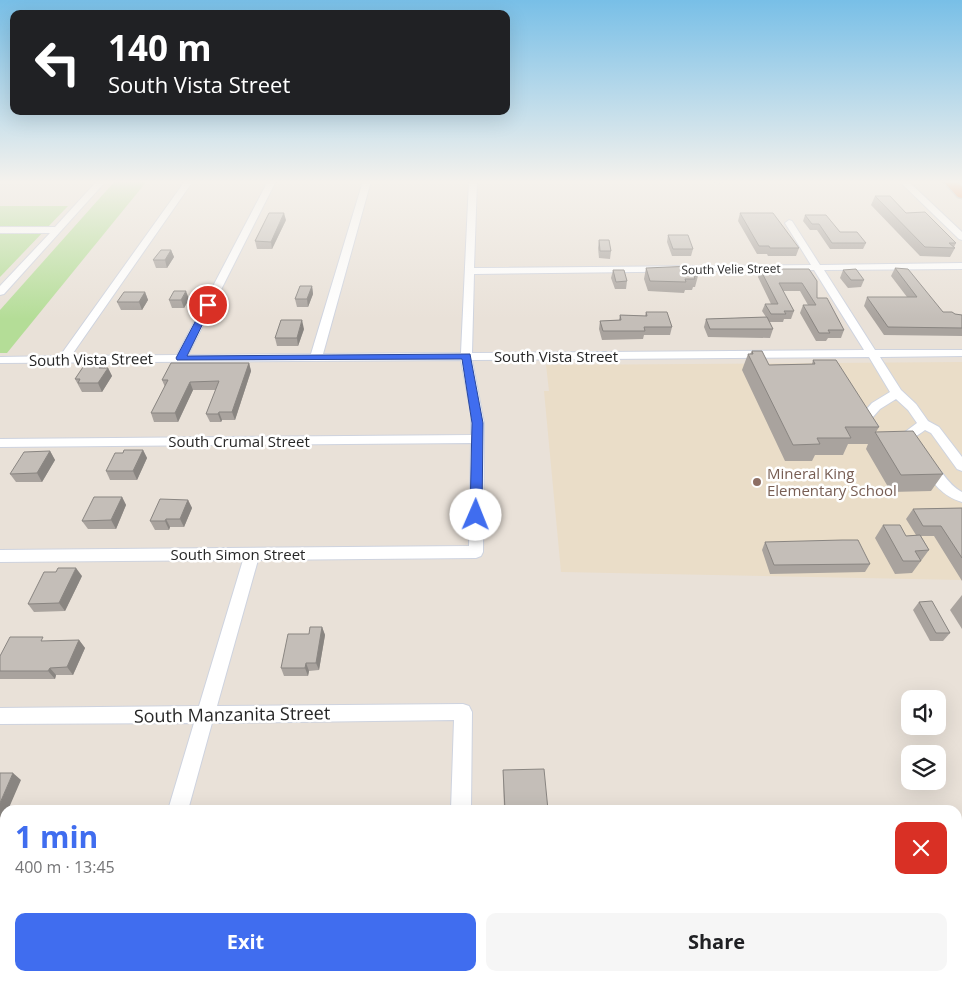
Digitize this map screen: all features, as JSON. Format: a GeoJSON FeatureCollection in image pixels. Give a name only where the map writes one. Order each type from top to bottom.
{"type":"FeatureCollection","features":[{"type":"Feature","properties":{"kind":"street"},"geometry":{"type":"LineString","coordinates":[[1,289],[60,227]]}},
{"type":"Feature","properties":{"kind":"street"},"geometry":{"type":"LineString","coordinates":[[63,360],[157,227]]}},
{"type":"Feature","properties":{"kind":"street"},"geometry":{"type":"LineString","coordinates":[[181,358],[249,227]]}},
{"type":"Feature","properties":{"kind":"street"},"geometry":{"type":"LineString","coordinates":[[316,358],[355,227]]}},
{"type":"Feature","properties":{"kind":"street"},"geometry":{"type":"LineString","coordinates":[[471,227],[466,356],[468,373],[476,404],[478,439]]}},
{"type":"Feature","properties":{"kind":"street"},"geometry":{"type":"LineString","coordinates":[[791,227],[897,393],[912,407],[924,424],[935,430],[962,466]]}},
{"type":"Feature","properties":{"kind":"street"},"geometry":{"type":"LineString","coordinates":[[951,227],[962,237]]}},
{"type":"Feature","properties":{"kind":"street"},"geometry":{"type":"LineString","coordinates":[[0,230],[57,230]]}},
{"type":"Feature","properties":{"kind":"street","name":"South Velie Street"},"geometry":{"type":"LineString","coordinates":[[470,271],[962,266]]}},
{"type":"Feature","properties":{"kind":"street","name":"South Vista Street"},"geometry":{"type":"LineString","coordinates":[[0,360],[962,353]]}},
{"type":"Feature","properties":{"kind":"street"},"geometry":{"type":"LineString","coordinates":[[897,393],[876,406],[865,418],[877,432],[895,438],[912,440],[924,424]]}},
{"type":"Feature","properties":{"kind":"street","name":"South Crumal Street"},"geometry":{"type":"LineString","coordinates":[[0,443],[478,439]]}},
{"type":"Feature","properties":{"kind":"street","name":"South Simon Street"},"geometry":{"type":"LineString","coordinates":[[0,556],[476,552],[478,439]]}},
{"type":"Feature","properties":{"kind":"street"},"geometry":{"type":"LineString","coordinates":[[924,458],[944,488],[951,494],[962,497]]}},
{"type":"Feature","properties":{"kind":"street"},"geometry":{"type":"LineString","coordinates":[[179,805],[252,554]]}},
{"type":"Feature","properties":{"kind":"street","name":"South Manzanita Street"},"geometry":{"type":"LineString","coordinates":[[0,716],[463,712],[461,805]]}},
{"type":"Feature","properties":{"kind":"shaded area","name":"Mineral King Elementary School"},"geometry":{"type":"Polygon","coordinates":[[[962,362],[962,580],[561,572],[544,391],[549,391],[546,365],[962,362]]]}},
{"type":"Feature","properties":{"kind":"green space"},"geometry":{"type":"Polygon","coordinates":[[[0,227],[48,227],[0,277],[0,227]]]}},
{"type":"Feature","properties":{"kind":"green space"},"geometry":{"type":"Polygon","coordinates":[[[74,227],[110,227],[7,353],[0,353],[0,310],[74,227]]]}},
{"type":"Feature","properties":{"kind":"building"},"geometry":{"type":"Polygon","coordinates":[[[262,227],[278,227],[271,242],[255,241],[262,227]]]}},
{"type":"Feature","properties":{"kind":"building"},"geometry":{"type":"Polygon","coordinates":[[[748,227],[783,227],[799,248],[770,248],[769,246],[759,246],[748,227]]]}},
{"type":"Feature","properties":{"kind":"building"},"geometry":{"type":"Polygon","coordinates":[[[821,227],[836,227],[840,232],[857,232],[866,243],[832,243],[821,227]]]}},
{"type":"Feature","properties":{"kind":"building"},"geometry":{"type":"Polygon","coordinates":[[[905,227],[940,227],[956,243],[949,243],[955,248],[925,247],[905,227]]]}},
{"type":"Feature","properties":{"kind":"building"},"geometry":{"type":"Polygon","coordinates":[[[668,235],[688,235],[693,249],[673,249],[668,235]]]}},
{"type":"Feature","properties":{"kind":"building"},"geometry":{"type":"Polygon","coordinates":[[[599,240],[609,240],[611,251],[600,251],[599,240]]]}},
{"type":"Feature","properties":{"kind":"building"},"geometry":{"type":"Polygon","coordinates":[[[161,250],[171,250],[165,260],[153,260],[161,250]]]}},
{"type":"Feature","properties":{"kind":"building"},"geometry":{"type":"Polygon","coordinates":[[[693,266],[698,276],[694,276],[695,279],[685,279],[686,282],[650,281],[646,268],[693,266]]]}},
{"type":"Feature","properties":{"kind":"building"},"geometry":{"type":"Polygon","coordinates":[[[895,268],[908,269],[943,312],[962,315],[962,328],[888,327],[867,297],[917,297],[895,268]]]}},
{"type":"Feature","properties":{"kind":"building"},"geometry":{"type":"Polygon","coordinates":[[[760,269],[809,269],[817,281],[817,298],[827,298],[844,330],[828,330],[830,333],[819,333],[803,305],[816,305],[802,283],[779,283],[794,311],[784,311],[786,314],[771,314],[765,304],[778,304],[760,269]]]}},
{"type":"Feature","properties":{"kind":"building"},"geometry":{"type":"Polygon","coordinates":[[[856,269],[864,280],[851,280],[843,270],[856,269]]]}},
{"type":"Feature","properties":{"kind":"building"},"geometry":{"type":"Polygon","coordinates":[[[613,270],[624,270],[627,281],[616,282],[613,270]]]}},
{"type":"Feature","properties":{"kind":"building"},"geometry":{"type":"Polygon","coordinates":[[[300,286],[312,286],[307,299],[295,299],[300,286]]]}},
{"type":"Feature","properties":{"kind":"building"},"geometry":{"type":"Polygon","coordinates":[[[174,291],[186,291],[181,300],[169,300],[174,291]]]}},
{"type":"Feature","properties":{"kind":"building"},"geometry":{"type":"Polygon","coordinates":[[[124,292],[145,292],[139,302],[117,302],[124,292]]]}},
{"type":"Feature","properties":{"kind":"building"},"geometry":{"type":"Polygon","coordinates":[[[646,312],[667,312],[672,327],[644,327],[645,331],[603,331],[600,321],[621,320],[620,315],[647,316],[646,312]]]}},
{"type":"Feature","properties":{"kind":"building"},"geometry":{"type":"Polygon","coordinates":[[[767,317],[773,329],[710,329],[706,319],[767,317]]]}},
{"type":"Feature","properties":{"kind":"building"},"geometry":{"type":"Polygon","coordinates":[[[281,320],[302,320],[297,338],[275,338],[281,320]]]}},
{"type":"Feature","properties":{"kind":"building"},"geometry":{"type":"Polygon","coordinates":[[[752,351],[762,351],[769,365],[815,364],[813,360],[836,360],[879,427],[845,427],[851,438],[817,438],[820,444],[793,445],[748,354],[753,354],[752,351]]]}},
{"type":"Feature","properties":{"kind":"building"},"geometry":{"type":"Polygon","coordinates":[[[171,363],[249,363],[232,412],[206,414],[219,381],[190,382],[175,413],[151,413],[168,380],[162,380],[171,363]]]}},
{"type":"Feature","properties":{"kind":"building"},"geometry":{"type":"Polygon","coordinates":[[[85,364],[101,364],[99,368],[108,368],[98,383],[78,383],[80,379],[75,379],[85,364]]]}},
{"type":"Feature","properties":{"kind":"building"},"geometry":{"type":"Polygon","coordinates":[[[913,431],[943,474],[901,475],[875,432],[913,431]]]}},
{"type":"Feature","properties":{"kind":"building"},"geometry":{"type":"Polygon","coordinates":[[[124,450],[143,450],[133,471],[106,471],[115,453],[123,453],[124,450]]]}},
{"type":"Feature","properties":{"kind":"building"},"geometry":{"type":"Polygon","coordinates":[[[50,451],[37,473],[10,474],[24,452],[50,451]]]}},
{"type":"Feature","properties":{"kind":"building"},"geometry":{"type":"Polygon","coordinates":[[[94,497],[122,497],[111,520],[82,521],[94,497]]]}},
{"type":"Feature","properties":{"kind":"building"},"geometry":{"type":"Polygon","coordinates":[[[160,499],[188,500],[180,519],[150,521],[160,499]]]}},
{"type":"Feature","properties":{"kind":"building"},"geometry":{"type":"Polygon","coordinates":[[[962,508],[962,558],[941,526],[923,526],[913,509],[962,508]]]}},
{"type":"Feature","properties":{"kind":"building"},"geometry":{"type":"Polygon","coordinates":[[[883,525],[900,525],[906,536],[920,535],[929,550],[915,551],[921,561],[903,561],[883,525]]]}},
{"type":"Feature","properties":{"kind":"building"},"geometry":{"type":"Polygon","coordinates":[[[858,540],[870,564],[774,565],[765,542],[858,540]]]}},
{"type":"Feature","properties":{"kind":"building"},"geometry":{"type":"Polygon","coordinates":[[[58,568],[76,568],[59,603],[28,604],[44,572],[56,572],[58,568]]]}},
{"type":"Feature","properties":{"kind":"building"},"geometry":{"type":"Polygon","coordinates":[[[932,601],[950,633],[936,633],[919,602],[932,601]]]}},
{"type":"Feature","properties":{"kind":"building"},"geometry":{"type":"Polygon","coordinates":[[[310,627],[322,627],[316,663],[306,663],[305,668],[281,668],[288,634],[309,634],[310,627]]]}},
{"type":"Feature","properties":{"kind":"building"},"geometry":{"type":"Polygon","coordinates":[[[10,637],[43,637],[41,641],[79,640],[67,667],[50,668],[48,671],[0,671],[0,656],[10,637]]]}},
{"type":"Feature","properties":{"kind":"building"},"geometry":{"type":"Polygon","coordinates":[[[544,769],[548,805],[505,805],[503,770],[544,769]]]}},
{"type":"Feature","properties":{"kind":"building"},"geometry":{"type":"Polygon","coordinates":[[[0,773],[13,773],[0,803],[0,773]]]}},
{"type":"Feature","properties":{"kind":"place","name":"Mineral King Elementary School"},"geometry":{"type":"Point","coordinates":[757,482]}},
{"type":"Feature","properties":{"kind":"route"},"geometry":{"type":"LineString","coordinates":[[208,305],[181,358],[466,356],[478,423],[476,515]]}}]}
